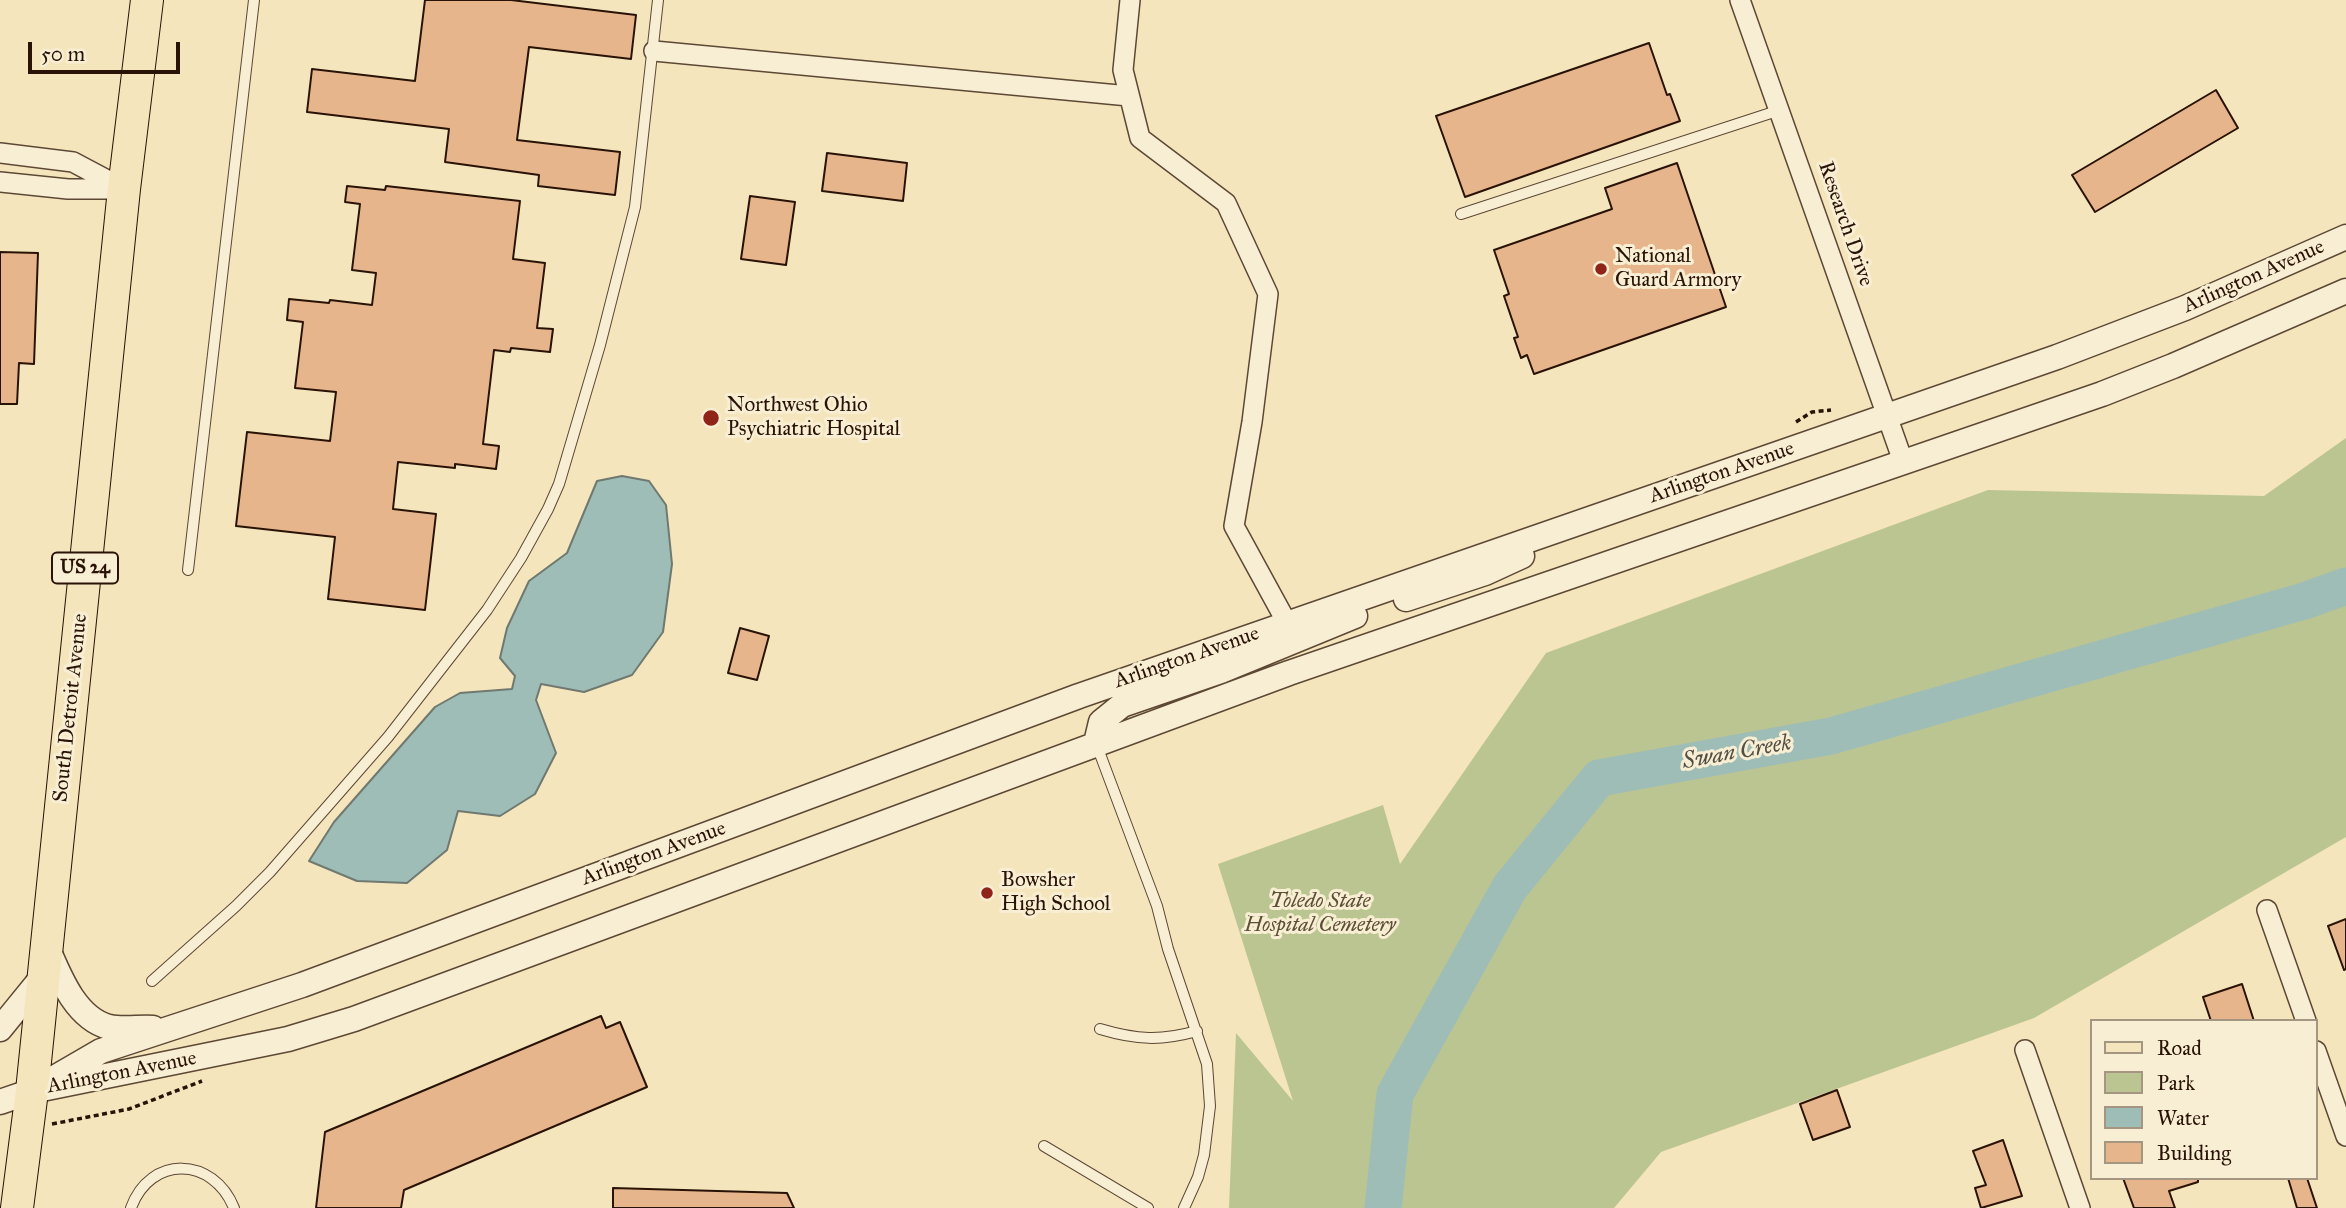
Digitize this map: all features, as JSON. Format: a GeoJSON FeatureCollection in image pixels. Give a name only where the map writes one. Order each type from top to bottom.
{"type":"FeatureCollection","features":[{"type":"Feature","properties":{"kind":"main road","name":"South Detroit Avenue"},"geometry":{"type":"LineString","coordinates":[[17,1208],[32,1091],[124,189],[147,0]]}},
{"type":"Feature","properties":{"kind":"street"},"geometry":{"type":"LineString","coordinates":[[1130,0],[1122,70],[1140,138],[1226,203],[1268,294],[1252,422],[1234,526],[1287,623]]}},
{"type":"Feature","properties":{"kind":"street","name":"Research Drive"},"geometry":{"type":"LineString","coordinates":[[1740,0],[1904,464]]}},
{"type":"Feature","properties":{"kind":"street"},"geometry":{"type":"LineString","coordinates":[[654,51],[1129,96]]}},
{"type":"Feature","properties":{"kind":"street"},"geometry":{"type":"LineString","coordinates":[[0,153],[73,162],[124,189]]}},
{"type":"Feature","properties":{"kind":"street"},"geometry":{"type":"LineString","coordinates":[[0,182],[68,189],[124,189]]}},
{"type":"Feature","properties":{"kind":"street","name":"Arlington Avenue"},"geometry":{"type":"LineString","coordinates":[[32,1091],[101,1052],[302,985],[1065,701],[2057,357],[2185,308],[2346,237]]}},
{"type":"Feature","properties":{"kind":"street","name":"Arlington Avenue"},"geometry":{"type":"LineString","coordinates":[[0,1102],[32,1091],[288,1040],[354,1019],[1303,668],[1904,464],[2126,385],[2346,291]]}},
{"type":"Feature","properties":{"kind":"street"},"geometry":{"type":"LineString","coordinates":[[1096,743],[1101,722],[1122,705],[1221,671],[1351,617],[1485,573],[1620,508]]}},
{"type":"Feature","properties":{"kind":"street"},"geometry":{"type":"LineString","coordinates":[[2267,910],[2304,1019]]}},
{"type":"Feature","properties":{"kind":"street"},"geometry":{"type":"LineString","coordinates":[[0,1029],[45,961],[77,1004],[109,1027],[172,1028]]}},
{"type":"Feature","properties":{"kind":"street"},"geometry":{"type":"LineString","coordinates":[[2025,1049],[2080,1208]]}},
{"type":"Feature","properties":{"kind":"street"},"geometry":{"type":"LineString","coordinates":[[2318,1057],[2346,1136]]}},
{"type":"Feature","properties":{"kind":"lane"},"geometry":{"type":"LineString","coordinates":[[188,570],[254,0]]}},
{"type":"Feature","properties":{"kind":"lane"},"geometry":{"type":"LineString","coordinates":[[152,981],[270,872],[388,737],[488,610],[548,509],[563,472],[600,345],[635,207],[659,0]]}},
{"type":"Feature","properties":{"kind":"lane"},"geometry":{"type":"LineString","coordinates":[[1461,214],[1781,110]]}},
{"type":"Feature","properties":{"kind":"lane"},"geometry":{"type":"LineString","coordinates":[[1096,743],[1157,906],[1168,949],[1207,1064],[1210,1106],[1204,1155],[1198,1177],[1184,1208]]}},
{"type":"Feature","properties":{"kind":"lane"},"geometry":{"type":"LineString","coordinates":[[1100,1029],[1148,1039],[1197,1031]]}},
{"type":"Feature","properties":{"kind":"lane"},"geometry":{"type":"LineString","coordinates":[[1044,1146],[1148,1208]]}},
{"type":"Feature","properties":{"kind":"lane"},"geometry":{"type":"LineString","coordinates":[[131,1208],[135,1197],[155,1177],[181,1169],[194,1170],[215,1180],[224,1188],[234,1208]]}},
{"type":"Feature","properties":{"kind":"green space","name":"Toledo State Hospital Cemetery"},"geometry":{"type":"Polygon","coordinates":[[[2346,438],[2346,837],[2034,1018],[1661,1152],[1614,1208],[1229,1208],[1236,1033],[1293,1101],[1218,864],[1383,805],[1400,864],[1546,653],[1988,490],[2264,496],[2346,438]]]}},
{"type":"Feature","properties":{"kind":"water"},"geometry":{"type":"Polygon","coordinates":[[[622,476],[649,481],[666,505],[672,564],[663,632],[632,675],[584,692],[541,684],[536,700],[556,753],[535,794],[500,816],[458,811],[447,850],[407,883],[357,881],[309,861],[334,822],[435,707],[460,693],[512,689],[515,676],[500,658],[507,628],[529,581],[567,553],[597,481],[622,476]]]}},
{"type":"Feature","properties":{"kind":"building"},"geometry":{"type":"Polygon","coordinates":[[[425,0],[511,0],[636,15],[631,59],[529,47],[517,140],[620,152],[615,195],[538,186],[539,175],[445,162],[449,129],[307,112],[312,69],[415,81],[425,0]]]}},
{"type":"Feature","properties":{"kind":"building"},"geometry":{"type":"Polygon","coordinates":[[[1649,43],[1667,95],[1670,94],[1680,121],[1465,197],[1436,116],[1649,43]]]}},
{"type":"Feature","properties":{"kind":"building"},"geometry":{"type":"Polygon","coordinates":[[[2216,90],[2238,128],[2095,212],[2072,175],[2216,90]]]}},
{"type":"Feature","properties":{"kind":"building"},"geometry":{"type":"Polygon","coordinates":[[[827,153],[907,163],[903,201],[822,191],[827,153]]]}},
{"type":"Feature","properties":{"kind":"building","name":"National Guard Armory"},"geometry":{"type":"Polygon","coordinates":[[[1677,163],[1726,307],[1534,374],[1527,355],[1521,358],[1514,338],[1518,337],[1504,296],[1509,294],[1494,250],[1612,209],[1605,188],[1677,163]]]}},
{"type":"Feature","properties":{"kind":"building"},"geometry":{"type":"Polygon","coordinates":[[[347,186],[385,190],[386,186],[520,201],[513,259],[545,263],[537,328],[553,329],[550,352],[511,348],[510,352],[494,350],[483,444],[499,446],[496,469],[398,462],[393,509],[436,514],[425,610],[328,599],[335,537],[236,526],[247,432],[330,441],[336,392],[295,388],[303,322],[287,320],[289,299],[372,305],[376,273],[352,270],[360,204],[345,202],[347,186]]]}},
{"type":"Feature","properties":{"kind":"building"},"geometry":{"type":"Polygon","coordinates":[[[750,196],[795,202],[786,265],[741,259],[750,196]]]}},
{"type":"Feature","properties":{"kind":"building"},"geometry":{"type":"Polygon","coordinates":[[[0,252],[38,253],[34,364],[19,363],[17,404],[0,404],[0,252]]]}},
{"type":"Feature","properties":{"kind":"building"},"geometry":{"type":"Polygon","coordinates":[[[740,628],[769,636],[757,680],[728,673],[740,628]]]}},
{"type":"Feature","properties":{"kind":"building"},"geometry":{"type":"Polygon","coordinates":[[[2346,919],[2346,969],[2344,970],[2328,926],[2346,919]]]}},
{"type":"Feature","properties":{"kind":"building"},"geometry":{"type":"Polygon","coordinates":[[[2242,984],[2253,1019],[2210,1019],[2203,997],[2242,984]]]}},
{"type":"Feature","properties":{"kind":"building"},"geometry":{"type":"Polygon","coordinates":[[[601,1016],[606,1028],[620,1022],[647,1087],[404,1190],[401,1208],[316,1208],[325,1132],[601,1016]]]}},
{"type":"Feature","properties":{"kind":"building"},"geometry":{"type":"Polygon","coordinates":[[[1837,1090],[1850,1127],[1813,1140],[1800,1104],[1837,1090]]]}},
{"type":"Feature","properties":{"kind":"building"},"geometry":{"type":"Polygon","coordinates":[[[2003,1140],[2022,1196],[1981,1208],[1975,1188],[1986,1185],[1973,1151],[2003,1140]]]}},
{"type":"Feature","properties":{"kind":"building"},"geometry":{"type":"Polygon","coordinates":[[[2124,1180],[2198,1180],[2169,1191],[2175,1208],[2134,1208],[2124,1180]]]}},
{"type":"Feature","properties":{"kind":"building"},"geometry":{"type":"Polygon","coordinates":[[[2289,1180],[2308,1180],[2317,1208],[2297,1208],[2289,1180]]]}},
{"type":"Feature","properties":{"kind":"building"},"geometry":{"type":"Polygon","coordinates":[[[613,1188],[787,1193],[794,1208],[613,1208],[613,1188]]]}},
{"type":"Feature","properties":{"kind":"waterway","name":"Swan Creek"},"geometry":{"type":"LineString","coordinates":[[1383,1208],[1395,1094],[1510,887],[1599,778],[1831,736],[2304,601],[2346,586]]}},
{"type":"Feature","properties":{"kind":"place","name":"National Guard Armory"},"geometry":{"type":"Point","coordinates":[1601,269]}},
{"type":"Feature","properties":{"kind":"place","name":"Northwest Ohio Psychiatric Hospital"},"geometry":{"type":"Point","coordinates":[711,418]}},
{"type":"Feature","properties":{"kind":"place","name":"Bowsher High School"},"geometry":{"type":"Point","coordinates":[987,893]}}]}
